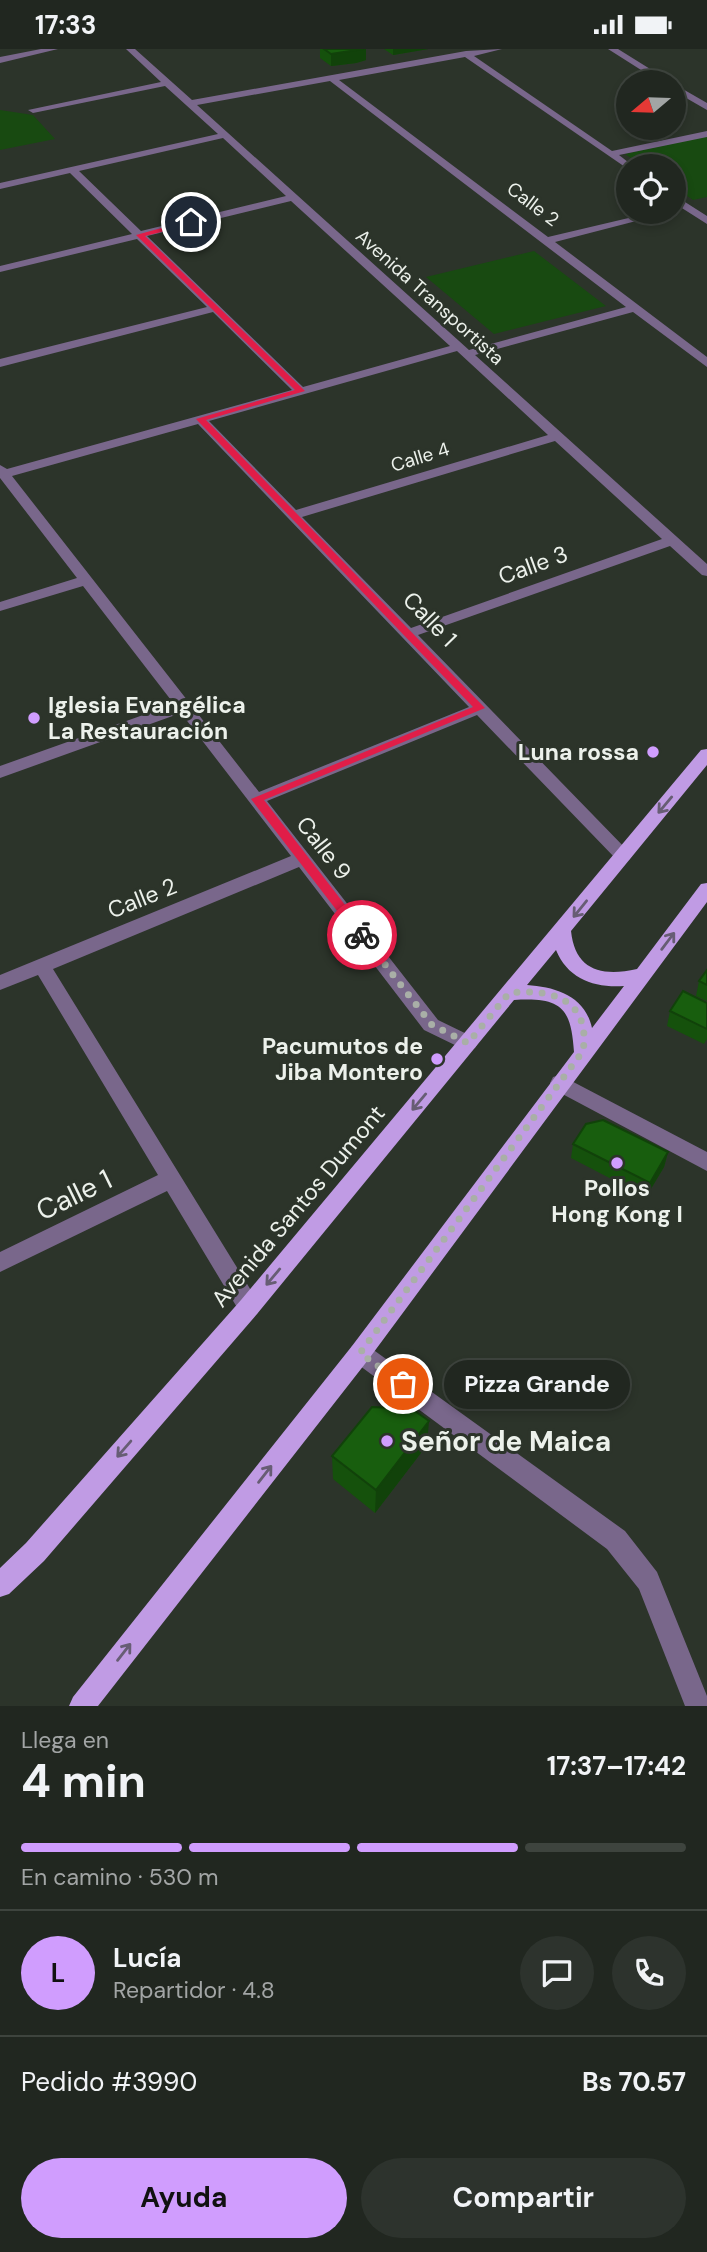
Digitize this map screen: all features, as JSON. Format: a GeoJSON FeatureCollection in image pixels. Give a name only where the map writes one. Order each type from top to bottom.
{"type":"FeatureCollection","features":[{"type":"Feature","properties":{"kind":"main road","name":"Avenida Santos Dumont"},"geometry":{"type":"LineString","coordinates":[[0,1585],[35,1552],[248,1307],[707,754]]}},
{"type":"Feature","properties":{"kind":"main road"},"geometry":{"type":"LineString","coordinates":[[82,1706],[360,1353],[583,1051],[704,899]]}},
{"type":"Feature","properties":{"kind":"main road"},"geometry":{"type":"LineString","coordinates":[[562,931],[562,946],[569,960],[583,972],[602,979],[624,981],[642,975]]}},
{"type":"Feature","properties":{"kind":"main road"},"geometry":{"type":"LineString","coordinates":[[509,993],[534,990],[558,997],[577,1011],[586,1031],[583,1051]]}},
{"type":"Feature","properties":{"kind":"street"},"geometry":{"type":"LineString","coordinates":[[0,60],[54,49]]}},
{"type":"Feature","properties":{"kind":"street","name":"Avenida Transportista"},"geometry":{"type":"LineString","coordinates":[[130,49],[707,572]]}},
{"type":"Feature","properties":{"kind":"street"},"geometry":{"type":"LineString","coordinates":[[190,103],[498,49]]}},
{"type":"Feature","properties":{"kind":"street"},"geometry":{"type":"LineString","coordinates":[[612,49],[646,70]]}},
{"type":"Feature","properties":{"kind":"street"},"geometry":{"type":"LineString","coordinates":[[466,54],[616,158]]}},
{"type":"Feature","properties":{"kind":"street","name":"Calle 2"},"geometry":{"type":"LineString","coordinates":[[333,79],[707,363]]}},
{"type":"Feature","properties":{"kind":"street"},"geometry":{"type":"LineString","coordinates":[[33,110],[167,83]]}},
{"type":"Feature","properties":{"kind":"street"},"geometry":{"type":"LineString","coordinates":[[686,94],[707,107]]}},
{"type":"Feature","properties":{"kind":"street"},"geometry":{"type":"LineString","coordinates":[[610,154],[707,134]]}},
{"type":"Feature","properties":{"kind":"street"},"geometry":{"type":"LineString","coordinates":[[0,186],[225,135]]}},
{"type":"Feature","properties":{"kind":"street"},"geometry":{"type":"LineString","coordinates":[[72,170],[301,391]]}},
{"type":"Feature","properties":{"kind":"street"},"geometry":{"type":"LineString","coordinates":[[0,269],[294,197]]}},
{"type":"Feature","properties":{"kind":"street"},"geometry":{"type":"LineString","coordinates":[[686,207],[707,202]]}},
{"type":"Feature","properties":{"kind":"street"},"geometry":{"type":"LineString","coordinates":[[686,207],[707,221]]}},
{"type":"Feature","properties":{"kind":"street"},"geometry":{"type":"LineString","coordinates":[[547,241],[617,224]]}},
{"type":"Feature","properties":{"kind":"street"},"geometry":{"type":"LineString","coordinates":[[0,363],[215,308]]}},
{"type":"Feature","properties":{"kind":"street"},"geometry":{"type":"LineString","coordinates":[[2,472],[301,391],[635,308]]}},
{"type":"Feature","properties":{"kind":"street","name":"Calle 1"},"geometry":{"type":"LineString","coordinates":[[200,419],[623,856]]}},
{"type":"Feature","properties":{"kind":"street","name":"Calle 4"},"geometry":{"type":"LineString","coordinates":[[293,515],[558,436]]}},
{"type":"Feature","properties":{"kind":"street","name":"Calle 9"},"geometry":{"type":"LineString","coordinates":[[2,472],[432,1025],[468,1043]]}},
{"type":"Feature","properties":{"kind":"street","name":"Calle 3"},"geometry":{"type":"LineString","coordinates":[[408,634],[673,540]]}},
{"type":"Feature","properties":{"kind":"street"},"geometry":{"type":"LineString","coordinates":[[0,607],[87,580]]}},
{"type":"Feature","properties":{"kind":"street"},"geometry":{"type":"LineString","coordinates":[[0,772],[185,706]]}},
{"type":"Feature","properties":{"kind":"street"},"geometry":{"type":"LineString","coordinates":[[257,799],[480,708]]}},
{"type":"Feature","properties":{"kind":"street","name":"Calle 2"},"geometry":{"type":"LineString","coordinates":[[0,983],[303,858]]}},
{"type":"Feature","properties":{"kind":"street"},"geometry":{"type":"LineString","coordinates":[[42,966],[248,1307]]}},
{"type":"Feature","properties":{"kind":"street"},"geometry":{"type":"LineString","coordinates":[[560,1083],[707,1162]]}},
{"type":"Feature","properties":{"kind":"street","name":"Calle 1"},"geometry":{"type":"LineString","coordinates":[[0,1262],[172,1179]]}},
{"type":"Feature","properties":{"kind":"street"},"geometry":{"type":"LineString","coordinates":[[360,1353],[616,1540],[648,1581],[698,1706]]}},
{"type":"Feature","properties":{"kind":"green space"},"geometry":{"type":"Polygon","coordinates":[[[0,110],[33,115],[55,139],[0,150],[0,110]]]}},
{"type":"Feature","properties":{"kind":"green space"},"geometry":{"type":"Polygon","coordinates":[[[707,136],[707,197],[693,200],[686,195],[686,154],[625,154],[707,136]]]}},
{"type":"Feature","properties":{"kind":"green space"},"geometry":{"type":"Polygon","coordinates":[[[534,251],[606,306],[494,334],[426,277],[534,251]]]}},
{"type":"Feature","properties":{"kind":"building"},"geometry":{"type":"Polygon","coordinates":[[[324,49],[363,49],[331,54],[324,49]]]}},
{"type":"Feature","properties":{"kind":"building"},"geometry":{"type":"Polygon","coordinates":[[[707,970],[707,985],[699,981],[707,970]]]}},
{"type":"Feature","properties":{"kind":"building"},"geometry":{"type":"Polygon","coordinates":[[[683,991],[707,1003],[707,1029],[670,1011],[683,991]]]}},
{"type":"Feature","properties":{"kind":"building"},"geometry":{"type":"Polygon","coordinates":[[[603,1120],[668,1152],[650,1183],[573,1144],[586,1124],[603,1120]]]}},
{"type":"Feature","properties":{"kind":"building"},"geometry":{"type":"Polygon","coordinates":[[[372,1407],[412,1409],[429,1421],[376,1490],[332,1456],[372,1407]]]}},
{"type":"Feature","properties":{"kind":"way so far"},"geometry":{"type":"LineString","coordinates":[[362,935],[432,1025],[468,1043],[509,993],[534,990],[558,997],[577,1011],[586,1031],[583,1051],[360,1353],[403,1384]]}},
{"type":"Feature","properties":{"kind":"place","name":"Iglesia Evangélica La Restauración"},"geometry":{"type":"Point","coordinates":[34,718]}},
{"type":"Feature","properties":{"kind":"place","name":"Luna rossa"},"geometry":{"type":"Point","coordinates":[653,752]}},
{"type":"Feature","properties":{"kind":"place","name":"Pacumutos de Jiba Montero"},"geometry":{"type":"Point","coordinates":[437,1059]}},
{"type":"Feature","properties":{"kind":"place","name":"Pollos Hong Kong I"},"geometry":{"type":"Point","coordinates":[617,1163]}},
{"type":"Feature","properties":{"kind":"place","name":"Pizza Grande"},"geometry":{"type":"Point","coordinates":[403,1384]}},
{"type":"Feature","properties":{"kind":"place","name":"Señor de Maica"},"geometry":{"type":"Point","coordinates":[387,1441]}},
{"type":"Feature","properties":{"kind":"route"},"geometry":{"type":"LineString","coordinates":[[191,222],[140,235],[301,391],[200,419],[480,708],[257,799],[362,935]]}}]}
